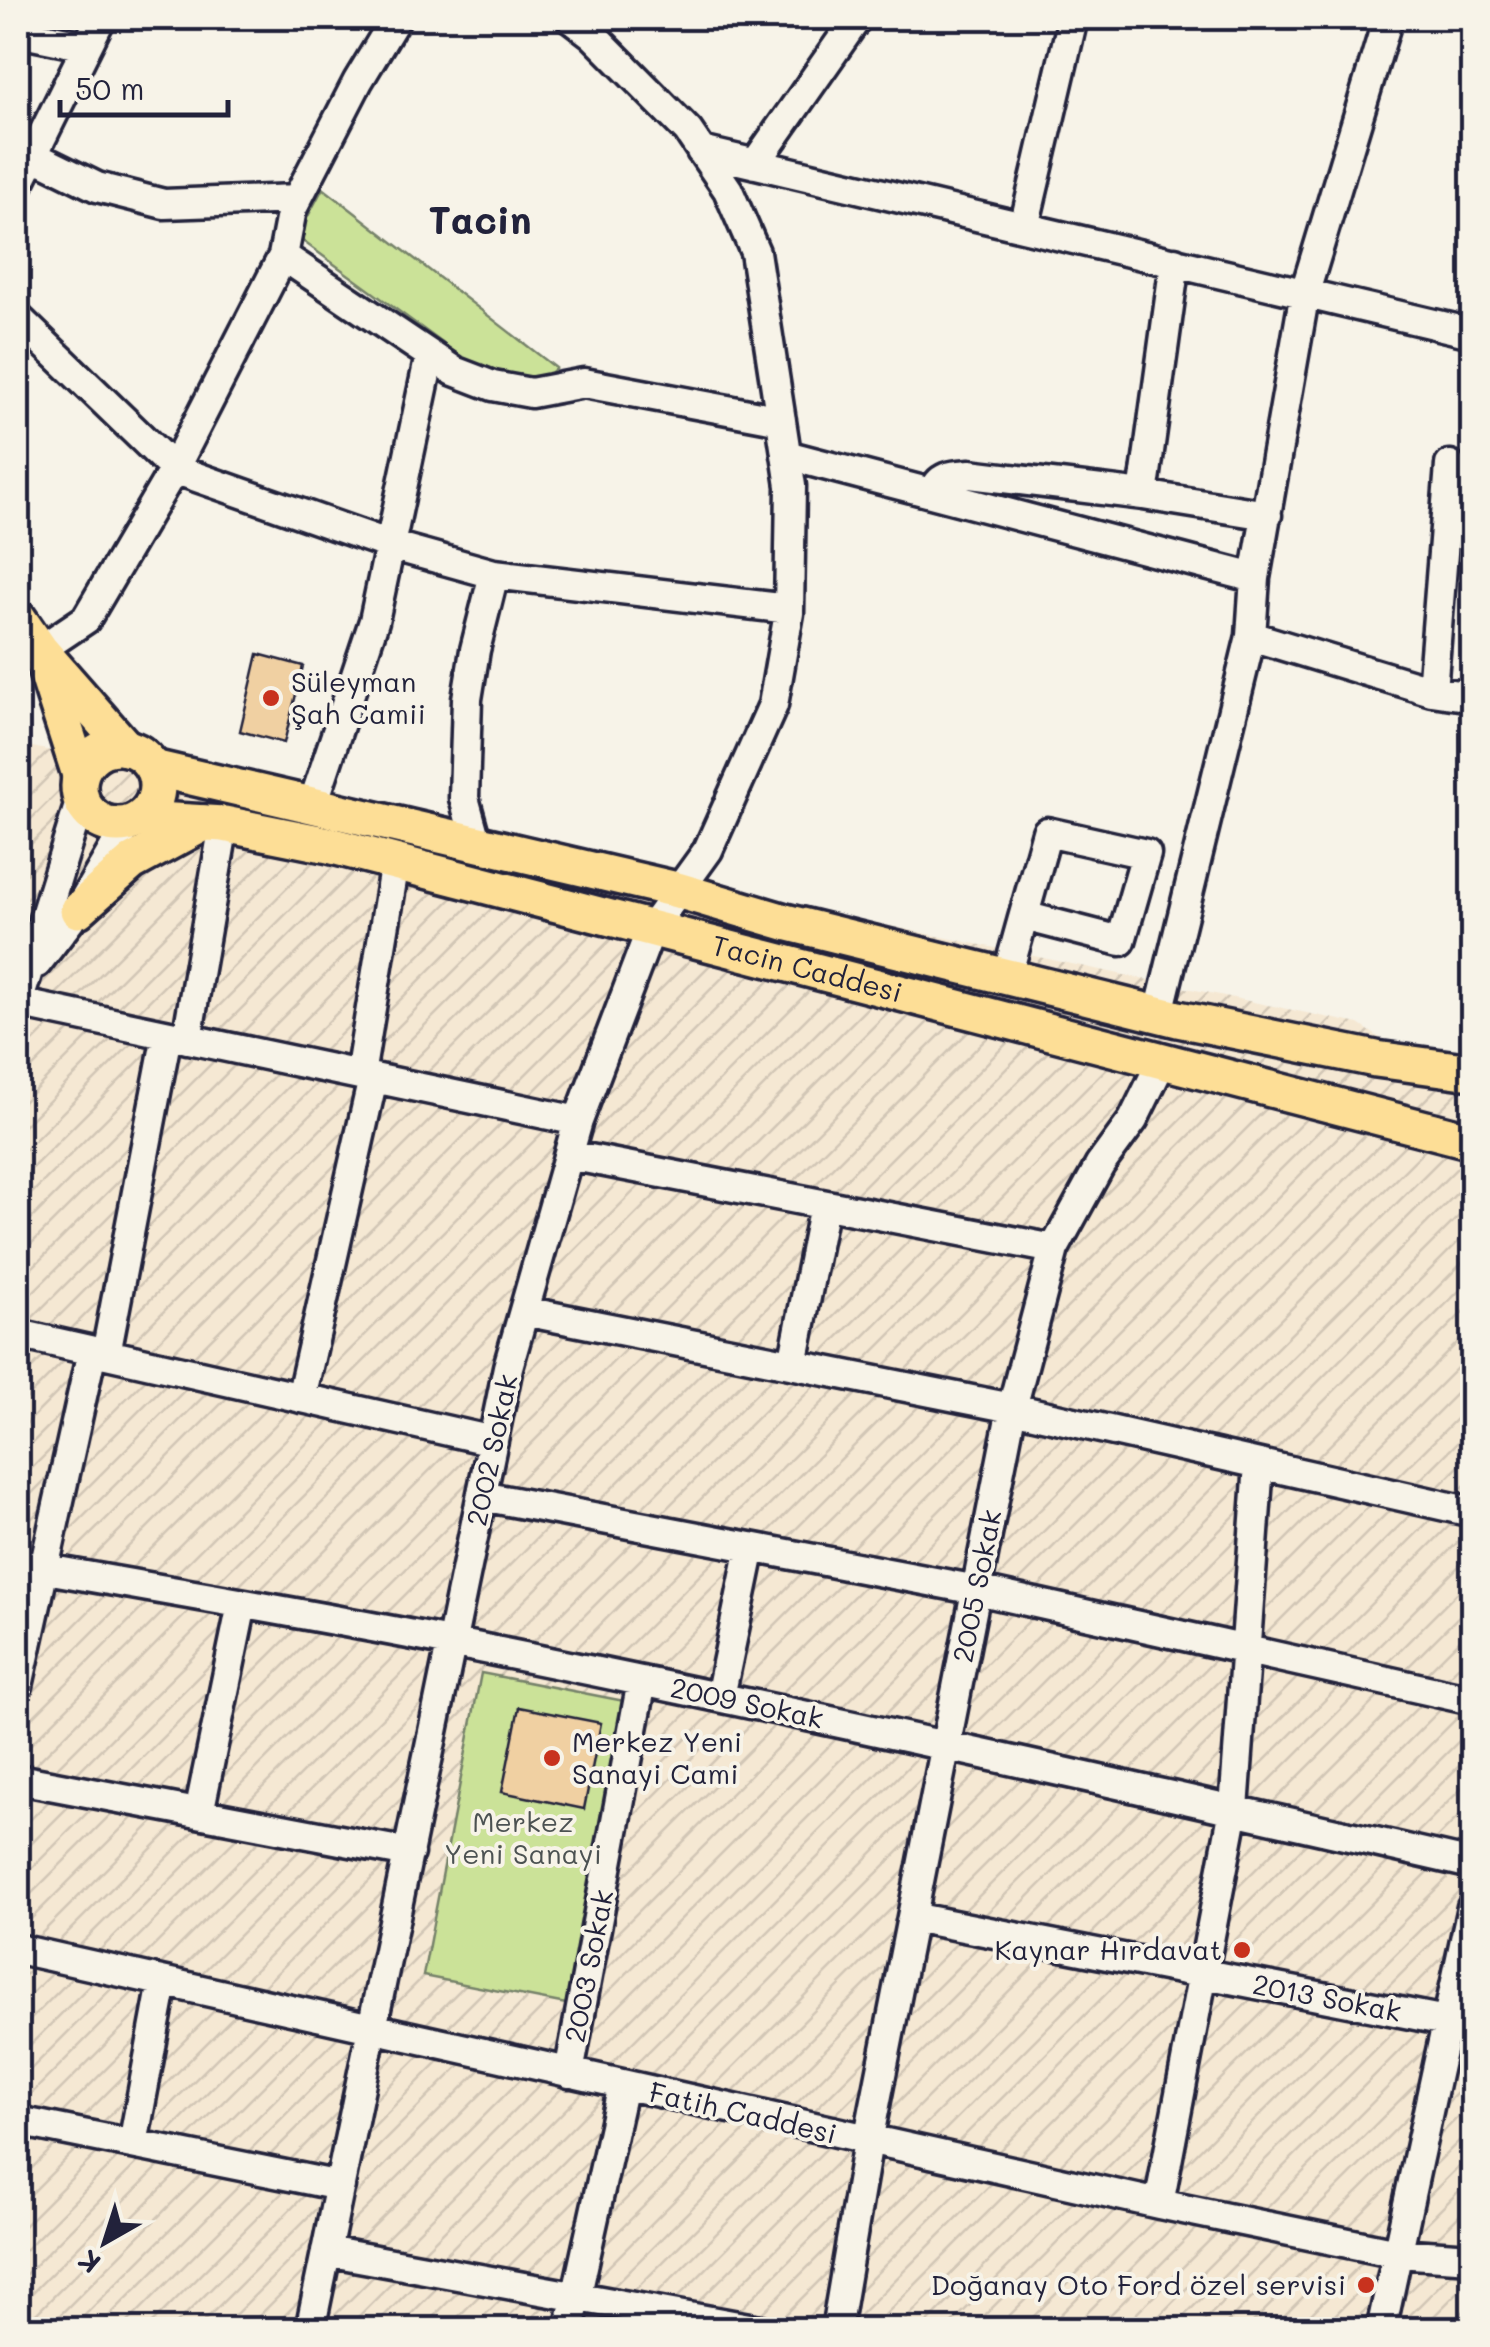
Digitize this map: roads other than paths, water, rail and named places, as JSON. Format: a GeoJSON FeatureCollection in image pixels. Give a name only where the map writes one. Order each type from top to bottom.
{"type":"FeatureCollection","features":[{"type":"Feature","properties":{"kind":"main road"},"geometry":{"type":"LineString","coordinates":[[18,618],[40,650],[140,758],[157,790],[154,802],[134,821],[105,823],[86,809],[40,650]]}},
{"type":"Feature","properties":{"kind":"main road"},"geometry":{"type":"LineString","coordinates":[[80,787],[93,756],[103,750],[140,758]]}},
{"type":"Feature","properties":{"kind":"main road","name":"Tacin Caddesi"},"geometry":{"type":"LineString","coordinates":[[140,758],[1159,1014],[1376,1059],[1472,1072]]}},
{"type":"Feature","properties":{"kind":"main road","name":"Tacin Caddesi"},"geometry":{"type":"LineString","coordinates":[[134,821],[215,823],[395,862],[1472,1140]]}},
{"type":"Feature","properties":{"kind":"main road"},"geometry":{"type":"LineString","coordinates":[[78,910],[132,862],[215,823]]}},
{"type":"Feature","properties":{"kind":"street"},"geometry":{"type":"LineString","coordinates":[[18,184],[102,18]]}},
{"type":"Feature","properties":{"kind":"street"},"geometry":{"type":"LineString","coordinates":[[40,650],[86,619],[174,469],[283,256],[297,199],[358,81],[396,18]]}},
{"type":"Feature","properties":{"kind":"street","name":"2002 Sokak"},"geometry":{"type":"LineString","coordinates":[[310,2330],[508,1367],[578,1121],[651,930],[708,850],[773,704],[789,609],[791,486],[755,252],[728,190],[688,132],[592,34],[571,18]]}},
{"type":"Feature","properties":{"kind":"street"},"geometry":{"type":"LineString","coordinates":[[755,164],[857,18]]}},
{"type":"Feature","properties":{"kind":"street"},"geometry":{"type":"LineString","coordinates":[[1024,227],[1073,18]]}},
{"type":"Feature","properties":{"kind":"street"},"geometry":{"type":"LineString","coordinates":[[1159,1014],[1251,636],[1256,578],[1305,292],[1388,18]]}},
{"type":"Feature","properties":{"kind":"street"},"geometry":{"type":"LineString","coordinates":[[18,32],[86,46]]}},
{"type":"Feature","properties":{"kind":"street"},"geometry":{"type":"LineString","coordinates":[[701,152],[1472,333]]}},
{"type":"Feature","properties":{"kind":"street"},"geometry":{"type":"LineString","coordinates":[[34,156],[97,187],[164,204],[297,199]]}},
{"type":"Feature","properties":{"kind":"street"},"geometry":{"type":"LineString","coordinates":[[283,256],[454,371],[493,386],[531,392],[584,383],[781,420]]}},
{"type":"Feature","properties":{"kind":"street"},"geometry":{"type":"LineString","coordinates":[[1142,494],[1175,262]]}},
{"type":"Feature","properties":{"kind":"street"},"geometry":{"type":"LineString","coordinates":[[18,318],[174,469],[390,545],[494,574],[789,609]]}},
{"type":"Feature","properties":{"kind":"street"},"geometry":{"type":"LineString","coordinates":[[313,804],[374,621],[430,355]]}},
{"type":"Feature","properties":{"kind":"street"},"geometry":{"type":"LineString","coordinates":[[786,456],[1256,578]]}},
{"type":"Feature","properties":{"kind":"street"},"geometry":{"type":"LineString","coordinates":[[1432,691],[1450,465]]}},
{"type":"Feature","properties":{"kind":"street"},"geometry":{"type":"LineString","coordinates":[[934,494],[938,483],[949,475],[970,474],[1142,494],[1267,515]]}},
{"type":"Feature","properties":{"kind":"street"},"geometry":{"type":"LineString","coordinates":[[477,845],[464,798],[467,699],[494,574]]}},
{"type":"Feature","properties":{"kind":"street"},"geometry":{"type":"LineString","coordinates":[[1251,636],[1432,691],[1472,697]]}},
{"type":"Feature","properties":{"kind":"street"},"geometry":{"type":"LineString","coordinates":[[21,994],[80,787]]}},
{"type":"Feature","properties":{"kind":"street"},"geometry":{"type":"LineString","coordinates":[[21,994],[134,821]]}},
{"type":"Feature","properties":{"kind":"street"},"geometry":{"type":"LineString","coordinates":[[18,1686],[31,1566],[99,1353],[177,1037],[215,823]]}},
{"type":"Feature","properties":{"kind":"street"},"geometry":{"type":"LineString","coordinates":[[1007,976],[1047,832],[1146,854],[1121,941],[1024,916]]}},
{"type":"Feature","properties":{"kind":"street"},"geometry":{"type":"LineString","coordinates":[[301,1398],[367,1077],[395,862]]}},
{"type":"Feature","properties":{"kind":"street"},"geometry":{"type":"LineString","coordinates":[[21,994],[177,1037],[578,1121]]}},
{"type":"Feature","properties":{"kind":"street","name":"2005 Sokak"},"geometry":{"type":"LineString","coordinates":[[836,2330],[868,2141],[1012,1408],[1054,1250],[1100,1165],[1133,1120],[1163,1059]]}},
{"type":"Feature","properties":{"kind":"street"},"geometry":{"type":"LineString","coordinates":[[569,1155],[1054,1250]]}},
{"type":"Feature","properties":{"kind":"street"},"geometry":{"type":"LineString","coordinates":[[792,1364],[824,1204]]}},
{"type":"Feature","properties":{"kind":"street"},"geometry":{"type":"LineString","coordinates":[[524,1311],[1012,1408],[1472,1512]]}},
{"type":"Feature","properties":{"kind":"street"},"geometry":{"type":"LineString","coordinates":[[18,1334],[493,1441]]}},
{"type":"Feature","properties":{"kind":"street"},"geometry":{"type":"LineString","coordinates":[[1159,2204],[1234,1810],[1259,1464]]}},
{"type":"Feature","properties":{"kind":"street"},"geometry":{"type":"LineString","coordinates":[[482,1496],[977,1590],[1472,1700]]}},
{"type":"Feature","properties":{"kind":"street"},"geometry":{"type":"LineString","coordinates":[[720,1697],[752,1547]]}},
{"type":"Feature","properties":{"kind":"street","name":"2009 Sokak"},"geometry":{"type":"LineString","coordinates":[[31,1566],[452,1642],[720,1697],[946,1744],[1472,1864]]}},
{"type":"Feature","properties":{"kind":"street"},"geometry":{"type":"LineString","coordinates":[[199,1813],[242,1604]]}},
{"type":"Feature","properties":{"kind":"street","name":"2003 Sokak"},"geometry":{"type":"LineString","coordinates":[[569,2074],[642,1681]]}},
{"type":"Feature","properties":{"kind":"street"},"geometry":{"type":"LineString","coordinates":[[18,1778],[410,1852]]}},
{"type":"Feature","properties":{"kind":"street"},"geometry":{"type":"LineString","coordinates":[[1381,2330],[1396,2254],[1460,2024],[1472,1907]]}},
{"type":"Feature","properties":{"kind":"street","name":"2013 Sokak"},"geometry":{"type":"LineString","coordinates":[[912,1917],[1460,2024]]}},
{"type":"Feature","properties":{"kind":"street","name":"Fatih Caddesi"},"geometry":{"type":"LineString","coordinates":[[18,1949],[1159,2204],[1396,2254],[1472,2258]]}},
{"type":"Feature","properties":{"kind":"street"},"geometry":{"type":"LineString","coordinates":[[133,2144],[162,1982]]}},
{"type":"Feature","properties":{"kind":"street"},"geometry":{"type":"LineString","coordinates":[[569,2330],[623,2086]]}},
{"type":"Feature","properties":{"kind":"street"},"geometry":{"type":"LineString","coordinates":[[18,2121],[340,2186]]}},
{"type":"Feature","properties":{"kind":"street"},"geometry":{"type":"LineString","coordinates":[[326,2251],[760,2330]]}},
{"type":"Feature","properties":{"kind":"place","name":"Süleyman Şah Camii"},"geometry":{"type":"Point","coordinates":[271,698]}},
{"type":"Feature","properties":{"kind":"place","name":"Merkez Yeni Sanayi Cami"},"geometry":{"type":"Point","coordinates":[552,1758]}},
{"type":"Feature","properties":{"kind":"place","name":"Kaynar Hırdavat"},"geometry":{"type":"Point","coordinates":[1242,1950]}},
{"type":"Feature","properties":{"kind":"place","name":"Doğanay Oto Ford özel servisi"},"geometry":{"type":"Point","coordinates":[1366,2285]}},
{"type":"Feature","properties":{"kind":"district","name":"Tacin"},"geometry":{"type":"Point","coordinates":[480,221]}},
{"type":"Feature","properties":{"kind":"park label","name":"Merkez Yeni Sanayi"},"geometry":{"type":"Point","coordinates":[523,1838]}}]}
